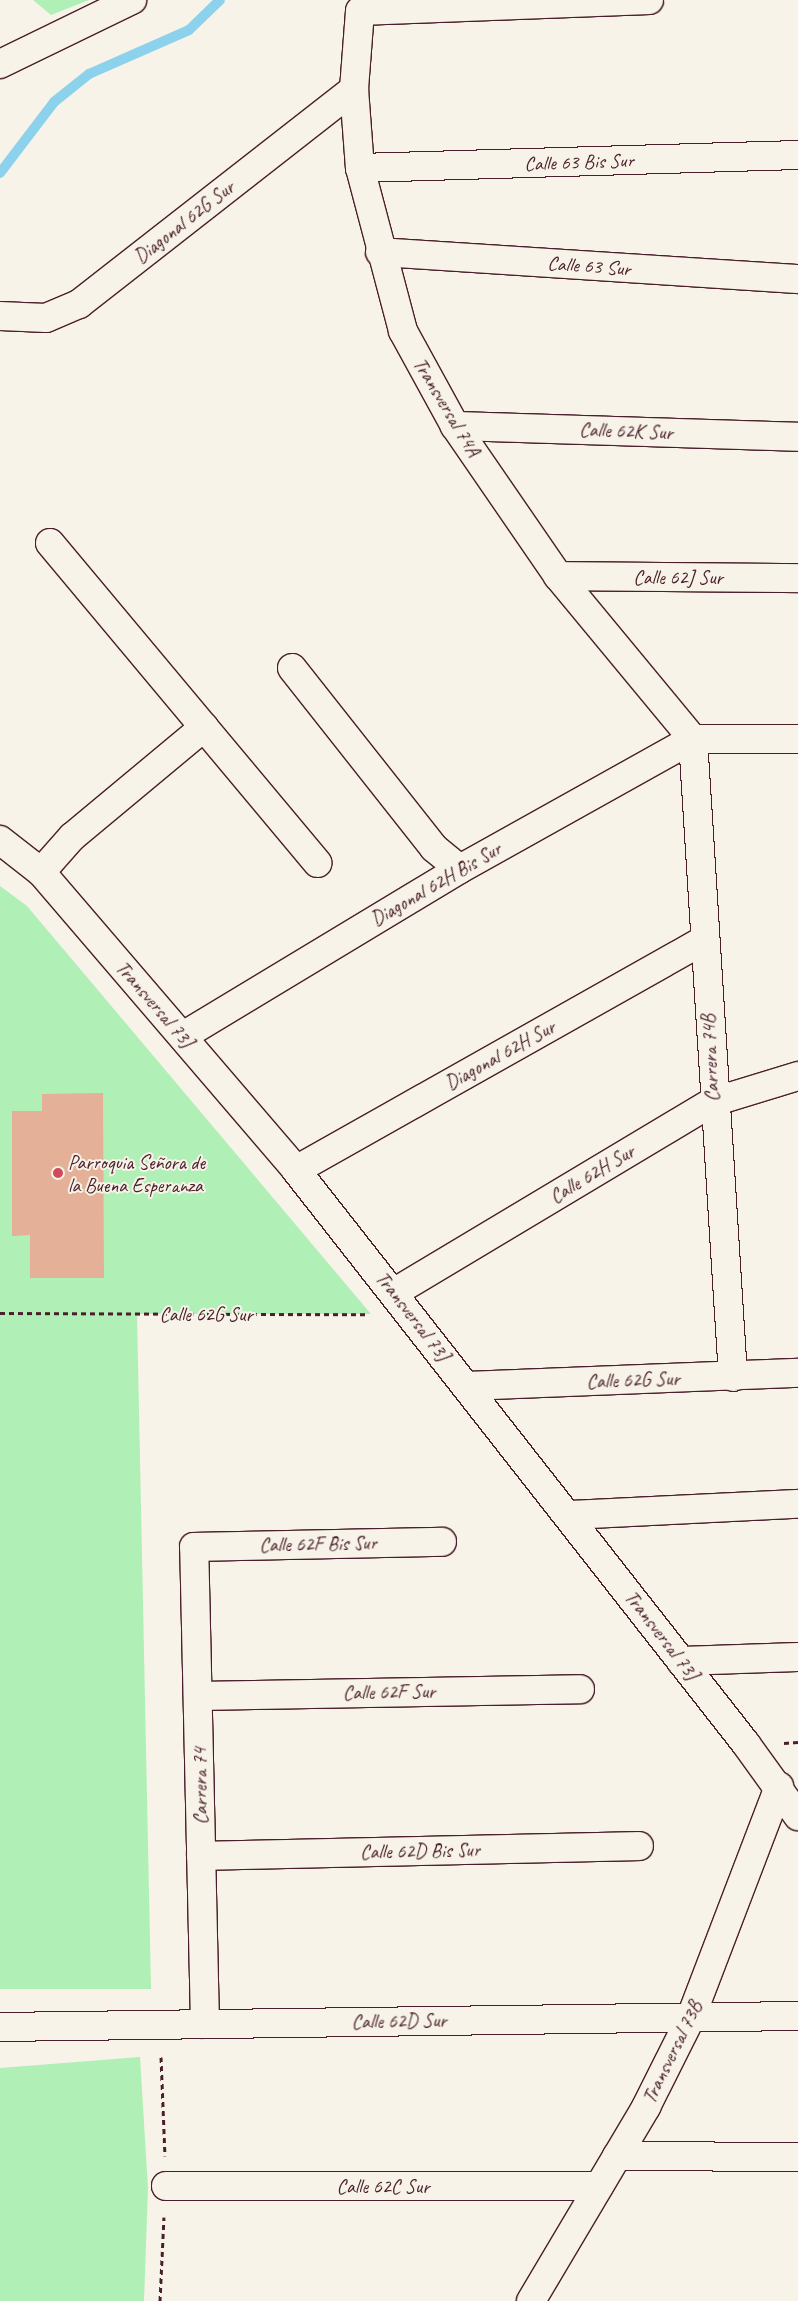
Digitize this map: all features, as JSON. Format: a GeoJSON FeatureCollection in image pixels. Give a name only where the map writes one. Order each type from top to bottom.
{"type":"FeatureCollection","features":[{"type":"Feature","properties":{"kind":"street"},"geometry":{"type":"LineString","coordinates":[[0,64],[132,0]]}},
{"type":"Feature","properties":{"kind":"street","name":"Transversal 74A"},"geometry":{"type":"LineString","coordinates":[[649,0],[360,11],[354,89],[360,168],[380,252],[403,331],[455,426],[558,576],[693,739]]}},
{"type":"Feature","properties":{"kind":"street","name":"Diagonal 62G Sur"},"geometry":{"type":"LineString","coordinates":[[0,316],[46,318],[79,304],[354,89]]}},
{"type":"Feature","properties":{"kind":"street","name":"Calle 63 Bis Sur"},"geometry":{"type":"LineString","coordinates":[[360,168],[798,155]]}},
{"type":"Feature","properties":{"kind":"street","name":"Calle 63 Sur"},"geometry":{"type":"LineString","coordinates":[[380,252],[798,279]]}},
{"type":"Feature","properties":{"kind":"street","name":"Calle 62K Sur"},"geometry":{"type":"LineString","coordinates":[[455,426],[798,437]]}},
{"type":"Feature","properties":{"kind":"street"},"geometry":{"type":"LineString","coordinates":[[50,543],[318,863]]}},
{"type":"Feature","properties":{"kind":"street","name":"Calle 62J Sur"},"geometry":{"type":"LineString","coordinates":[[558,576],[798,578]]}},
{"type":"Feature","properties":{"kind":"street"},"geometry":{"type":"LineString","coordinates":[[292,668],[434,848],[460,869]]}},
{"type":"Feature","properties":{"kind":"street"},"geometry":{"type":"LineString","coordinates":[[41,872],[72,838],[204,727]]}},
{"type":"Feature","properties":{"kind":"street"},"geometry":{"type":"LineString","coordinates":[[693,739],[798,739]]}},
{"type":"Feature","properties":{"kind":"street","name":"Diagonal 62H Bis Sur"},"geometry":{"type":"LineString","coordinates":[[183,1036],[460,869],[693,739]]}},
{"type":"Feature","properties":{"kind":"street","name":"Carrera 74B"},"geometry":{"type":"LineString","coordinates":[[693,739],[713,1102],[733,1377]]}},
{"type":"Feature","properties":{"kind":"street","name":"Transversal 73J"},"geometry":{"type":"LineString","coordinates":[[0,840],[41,872],[296,1170],[395,1292],[779,1786],[798,1816]]}},
{"type":"Feature","properties":{"kind":"street","name":"Diagonal 62H Sur"},"geometry":{"type":"LineString","coordinates":[[296,1170],[703,941]]}},
{"type":"Feature","properties":{"kind":"street","name":"Calle 62H Sur"},"geometry":{"type":"LineString","coordinates":[[395,1292],[713,1102],[798,1076]]}},
{"type":"Feature","properties":{"kind":"street","name":"Calle 62G Sur"},"geometry":{"type":"LineString","coordinates":[[468,1386],[798,1373]]}},
{"type":"Feature","properties":{"kind":"street"},"geometry":{"type":"LineString","coordinates":[[569,1516],[798,1504]]}},
{"type":"Feature","properties":{"kind":"street","name":"Calle 62F Bis Sur"},"geometry":{"type":"LineString","coordinates":[[194,1547],[442,1542]]}},
{"type":"Feature","properties":{"kind":"street","name":"Carrera 74"},"geometry":{"type":"LineString","coordinates":[[194,1547],[205,2024]]}},
{"type":"Feature","properties":{"kind":"street"},"geometry":{"type":"LineString","coordinates":[[681,1661],[798,1657]]}},
{"type":"Feature","properties":{"kind":"street","name":"Calle 62F Sur"},"geometry":{"type":"LineString","coordinates":[[198,1696],[580,1689]]}},
{"type":"Feature","properties":{"kind":"street","name":"Transversal 73B"},"geometry":{"type":"LineString","coordinates":[[530,2301],[617,2156],[691,2017],[779,1786]]}},
{"type":"Feature","properties":{"kind":"street","name":"Calle 62D Bis Sur"},"geometry":{"type":"LineString","coordinates":[[201,1856],[639,1846]]}},
{"type":"Feature","properties":{"kind":"street","name":"Calle 62D Sur"},"geometry":{"type":"LineString","coordinates":[[0,2027],[798,2016]]}},
{"type":"Feature","properties":{"kind":"street"},"geometry":{"type":"LineString","coordinates":[[617,2156],[798,2157]]}},
{"type":"Feature","properties":{"kind":"street","name":"Calle 62C Sur"},"geometry":{"type":"LineString","coordinates":[[166,2186],[599,2186]]}},
{"type":"Feature","properties":{"kind":"path","name":"Calle 62G Sur"},"geometry":{"type":"LineString","coordinates":[[0,1313],[412,1314]]}},
{"type":"Feature","properties":{"kind":"green space"},"geometry":{"type":"Polygon","coordinates":[[[33,0],[89,0],[51,15],[33,0]]]}},
{"type":"Feature","properties":{"kind":"green space"},"geometry":{"type":"Polygon","coordinates":[[[0,886],[27,906],[371,1314],[137,1314],[151,1989],[0,1989],[0,886]]]}},
{"type":"Feature","properties":{"kind":"green space"},"geometry":{"type":"Polygon","coordinates":[[[140,2057],[148,2188],[144,2301],[0,2301],[0,2068],[140,2057]]]}},
{"type":"Feature","properties":{"kind":"building","name":"Parroquia Señora de la Buena Esperanza"},"geometry":{"type":"Polygon","coordinates":[[[103,1093],[104,1278],[30,1278],[30,1235],[12,1236],[12,1111],[42,1111],[42,1094],[103,1093]]]}},
{"type":"Feature","properties":{"kind":"waterway"},"geometry":{"type":"LineString","coordinates":[[0,173],[54,102],[89,74],[189,30],[220,0]]}},
{"type":"Feature","properties":{"kind":"place","name":"Parroquia Señora de la Buena Esperanza"},"geometry":{"type":"Point","coordinates":[58,1173]}}]}
